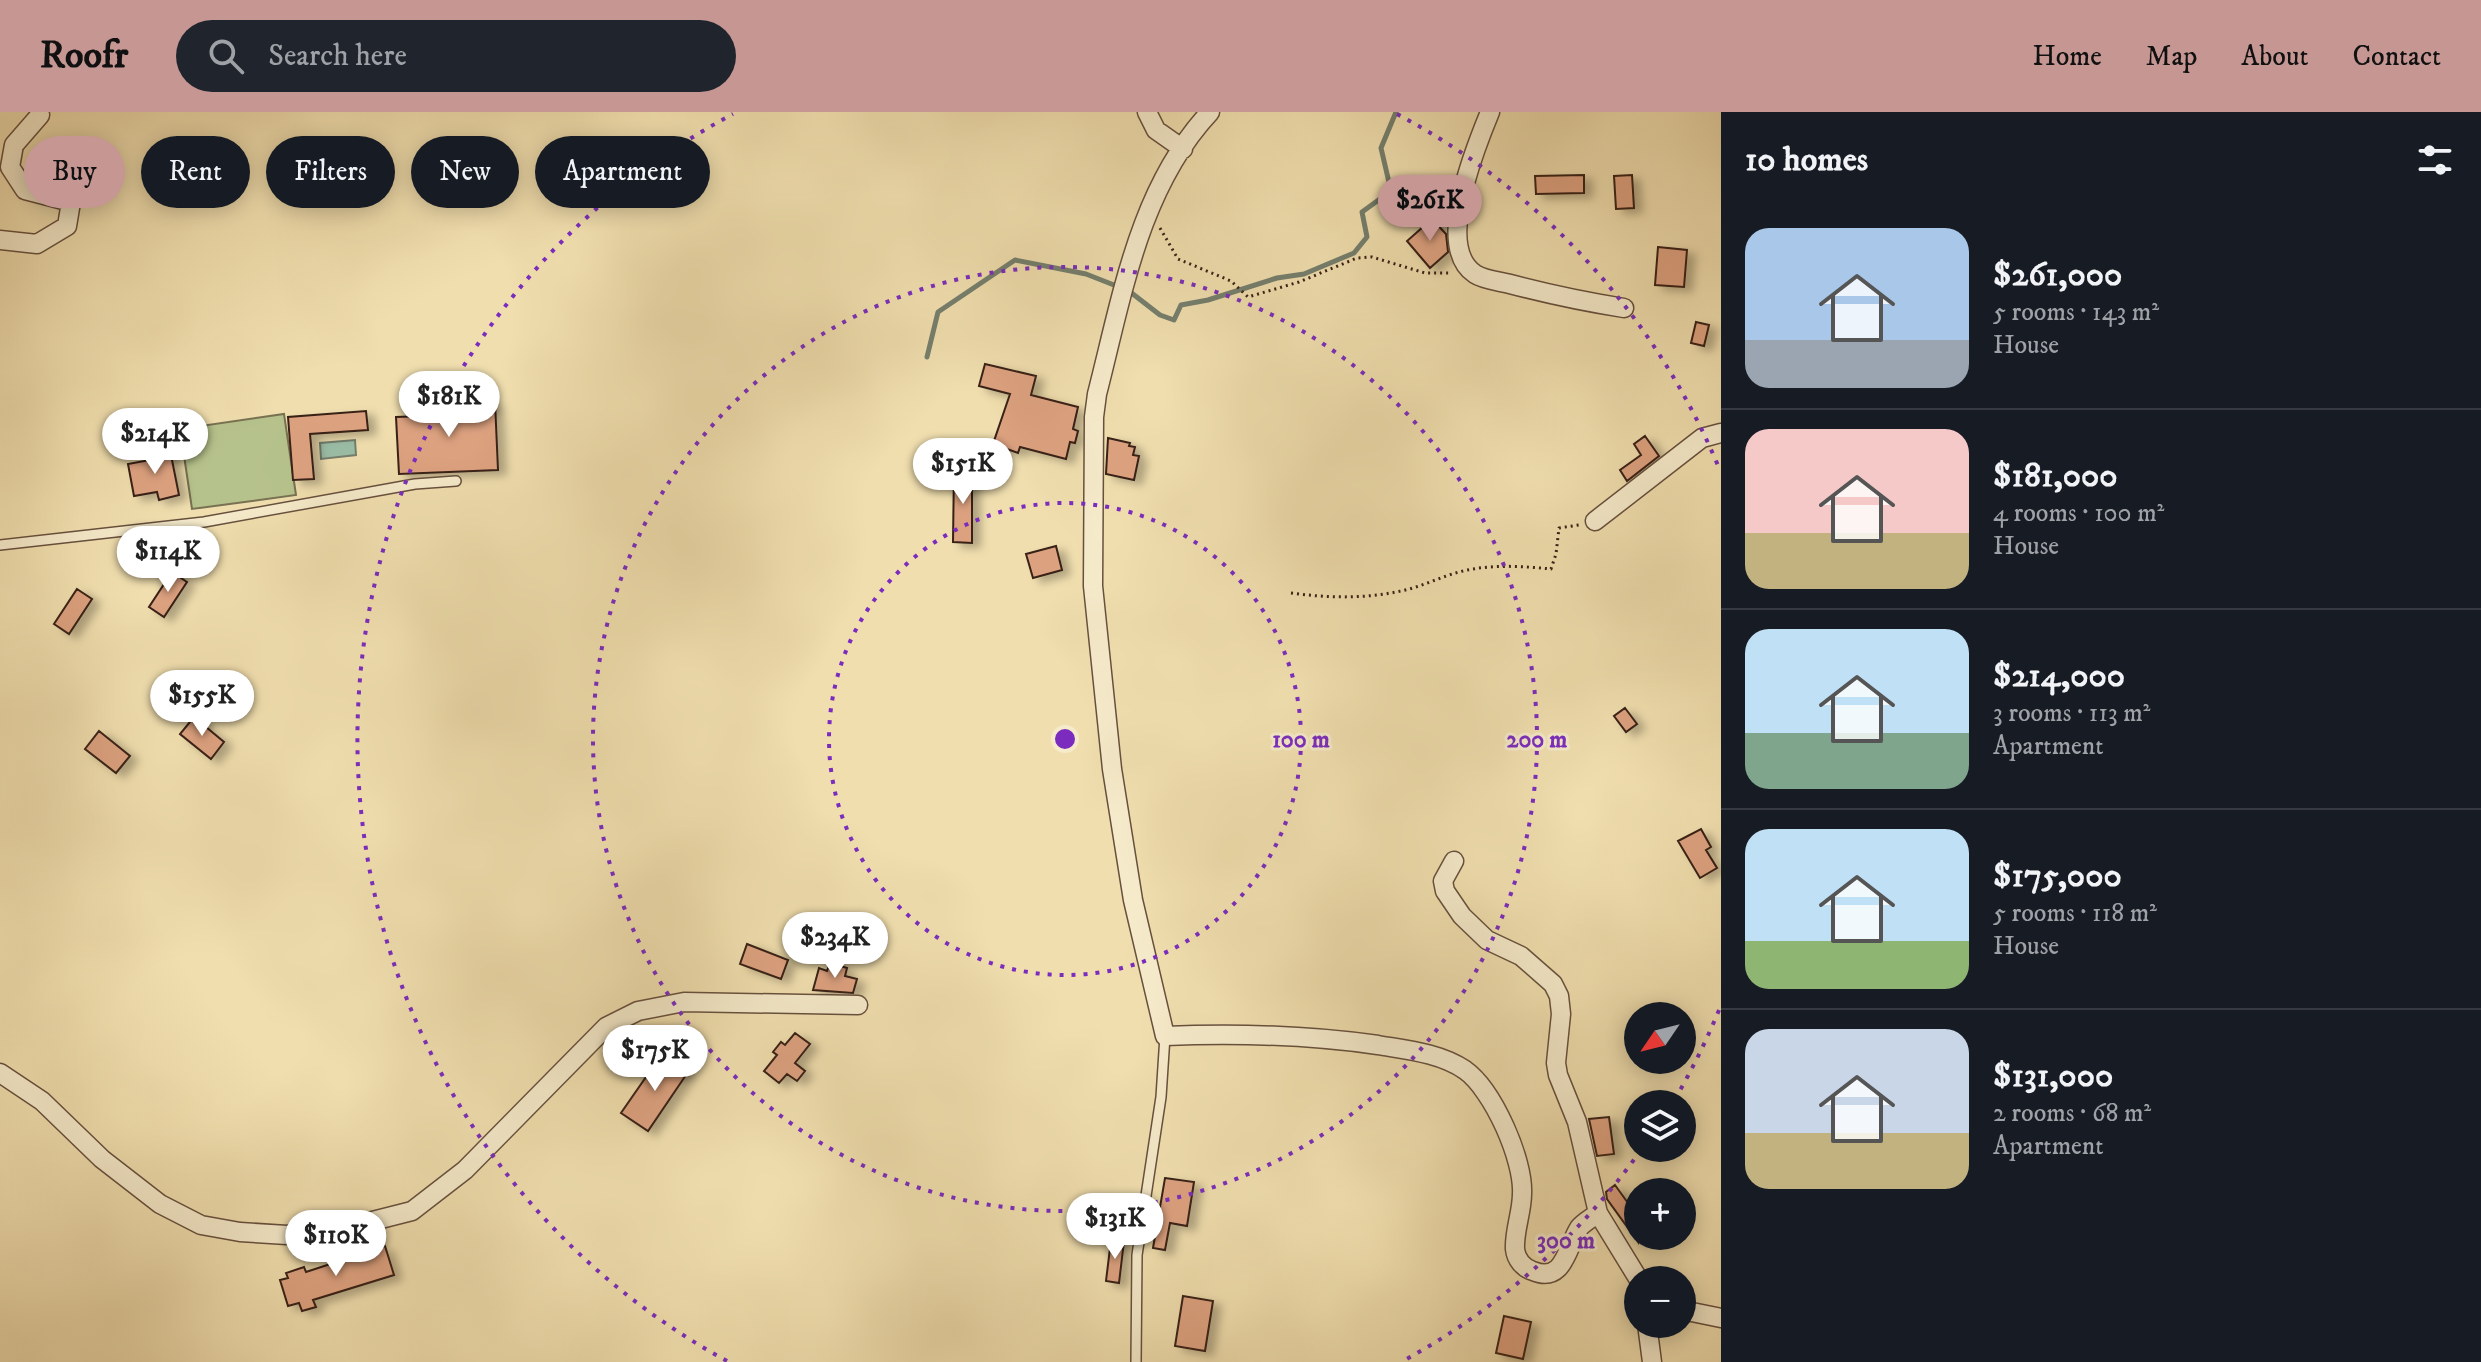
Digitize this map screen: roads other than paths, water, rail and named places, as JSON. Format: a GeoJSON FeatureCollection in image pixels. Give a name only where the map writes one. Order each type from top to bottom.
{"type":"FeatureCollection","features":[{"type":"Feature","properties":{"kind":"street"},"geometry":{"type":"LineString","coordinates":[[1147,112],[1156,130],[1183,149]]}},
{"type":"Feature","properties":{"kind":"street"},"geometry":{"type":"LineString","coordinates":[[1210,112],[1183,149],[1142,225],[1097,394],[1094,417],[1093,586],[1112,769],[1133,900],[1165,1036],[1227,1033],[1341,1040],[1416,1051],[1451,1062],[1480,1085],[1515,1148],[1523,1193],[1516,1253],[1524,1266],[1539,1273],[1548,1274],[1557,1270],[1580,1228],[1598,1213]]}},
{"type":"Feature","properties":{"kind":"street"},"geometry":{"type":"LineString","coordinates":[[1490,112],[1469,166],[1457,226],[1460,254],[1475,274],[1569,299],[1624,308]]}},
{"type":"Feature","properties":{"kind":"street"},"geometry":{"type":"LineString","coordinates":[[0,240],[37,244],[67,226],[71,202],[25,190],[10,167],[14,145],[40,115]]}},
{"type":"Feature","properties":{"kind":"street"},"geometry":{"type":"LineString","coordinates":[[1595,521],[1702,438],[1721,433]]}},
{"type":"Feature","properties":{"kind":"street"},"geometry":{"type":"LineString","coordinates":[[1454,861],[1443,881],[1445,891],[1462,916],[1487,940],[1521,956],[1548,979],[1559,996],[1558,1075],[1577,1122],[1598,1213],[1630,1266]]}},
{"type":"Feature","properties":{"kind":"street"},"geometry":{"type":"LineString","coordinates":[[0,1073],[42,1101],[102,1159],[160,1204],[201,1225],[287,1235],[341,1229],[412,1211],[465,1170],[606,1027],[638,1011],[684,1002],[858,1005]]}},
{"type":"Feature","properties":{"kind":"street"},"geometry":{"type":"LineString","coordinates":[[1696,1313],[1721,1318]]}},
{"type":"Feature","properties":{"kind":"street"},"geometry":{"type":"LineString","coordinates":[[1649,1338],[1652,1362]]}},
{"type":"Feature","properties":{"kind":"lane"},"geometry":{"type":"LineString","coordinates":[[0,545],[204,522],[415,484],[456,481]]}},
{"type":"Feature","properties":{"kind":"lane"},"geometry":{"type":"LineString","coordinates":[[1136,1362],[1137,1255],[1161,1097],[1165,1036]]}},
{"type":"Feature","properties":{"kind":"waterway"},"geometry":{"type":"LineString","coordinates":[[1129,291],[1160,315],[1174,320],[1181,305],[1208,300],[1277,278],[1304,274],[1354,253],[1367,237],[1362,212],[1391,191],[1381,148],[1396,112]]}},
{"type":"Feature","properties":{"kind":"waterway"},"geometry":{"type":"LineString","coordinates":[[927,357],[938,312],[1015,260],[1086,274],[1119,287]]}}]}
